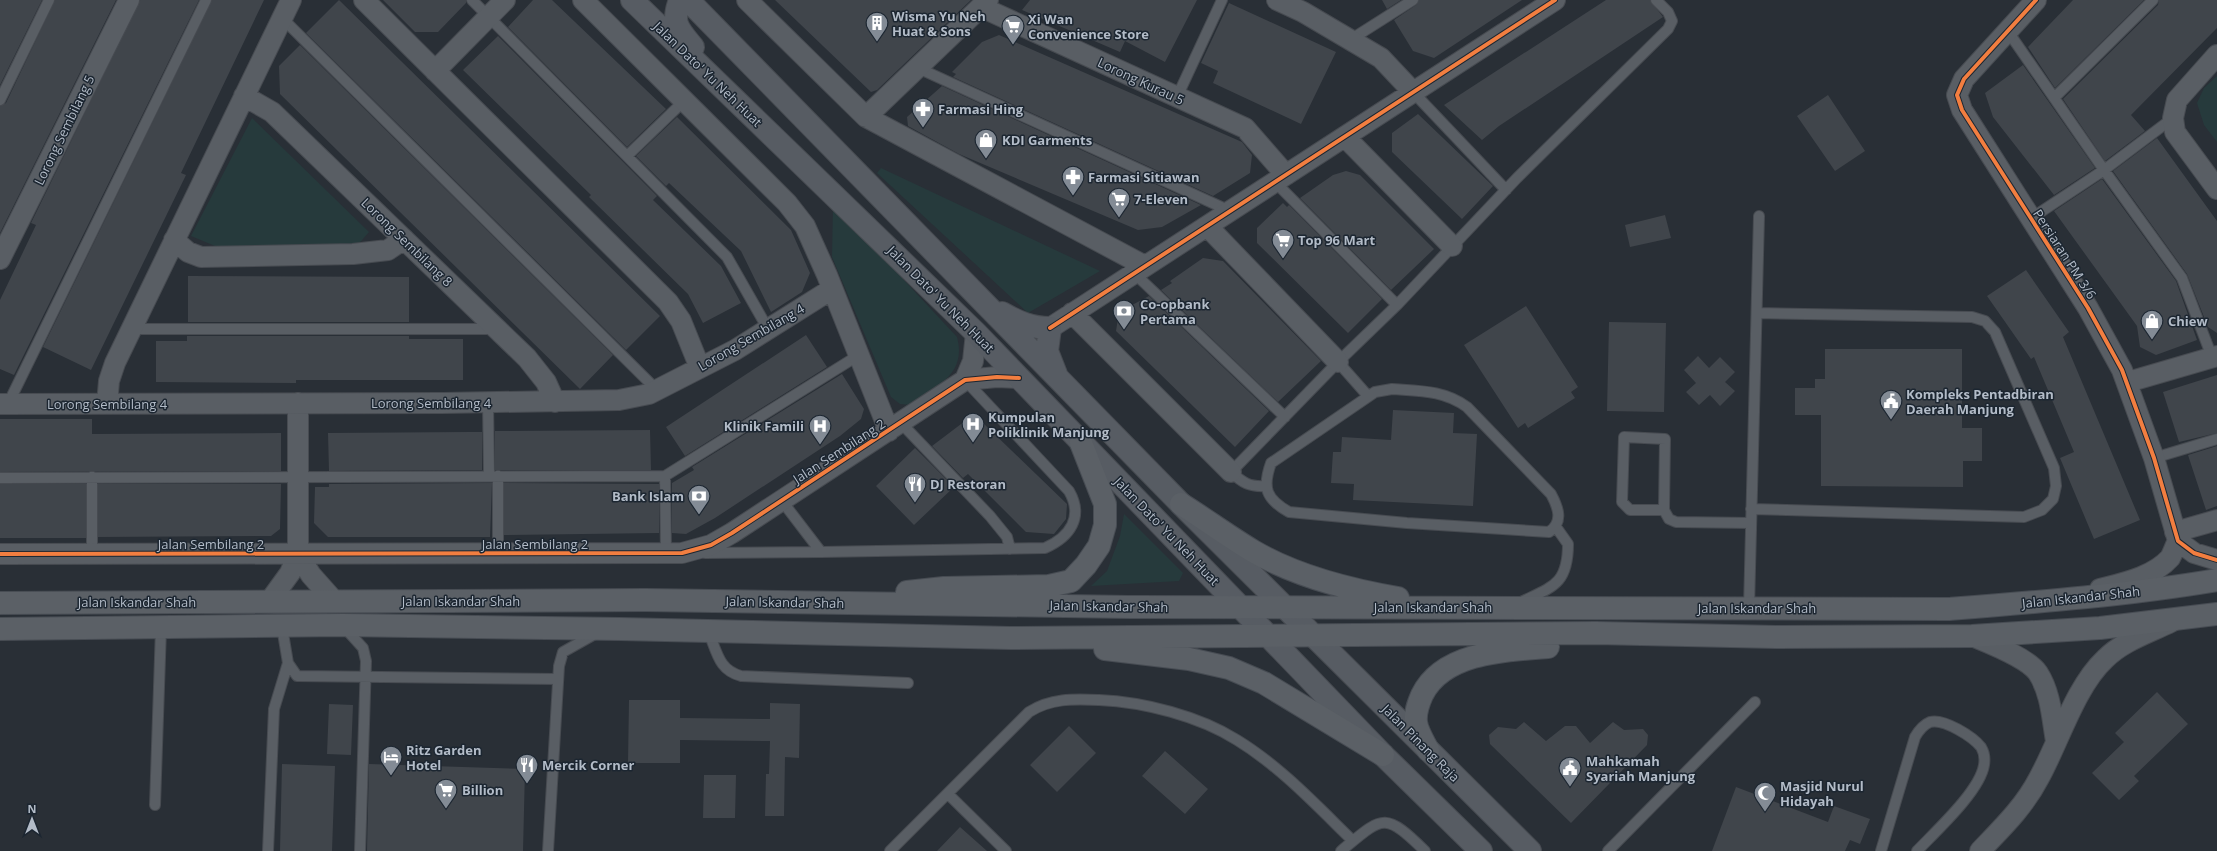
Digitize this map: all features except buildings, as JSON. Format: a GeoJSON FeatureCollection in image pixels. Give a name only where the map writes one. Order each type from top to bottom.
{"type":"FeatureCollection","features":[{"type":"Feature","properties":{"kind":"main road","name":"Jalan Dato' Yu Neh Huat"},"geometry":{"type":"LineString","coordinates":[[632,0],[976,333],[1081,443],[1270,636]]}},
{"type":"Feature","properties":{"kind":"main road"},"geometry":{"type":"LineString","coordinates":[[680,0],[675,13],[676,22],[681,32],[739,104]]}},
{"type":"Feature","properties":{"kind":"main road","name":"Jalan Dato' Yu Neh Huat"},"geometry":{"type":"LineString","coordinates":[[688,0],[1059,380],[1285,607]]}},
{"type":"Feature","properties":{"kind":"main road"},"geometry":{"type":"LineString","coordinates":[[985,304],[1026,326],[1050,328],[1047,351],[1059,380]]}},
{"type":"Feature","properties":{"kind":"main road"},"geometry":{"type":"LineString","coordinates":[[806,602],[944,588],[1049,586],[1071,580],[1086,565],[1099,546],[1106,525],[1106,504],[1081,443]]}},
{"type":"Feature","properties":{"kind":"main road"},"geometry":{"type":"LineString","coordinates":[[1181,504],[1254,551],[1295,570],[1344,586],[1448,607]]}},
{"type":"Feature","properties":{"kind":"main road","name":"Jalan Iskandar Shah"},"geometry":{"type":"LineString","coordinates":[[0,603],[646,600],[1241,607],[1949,609],[2065,600],[2174,587],[2217,580]]}},
{"type":"Feature","properties":{"kind":"main road","name":"Jalan Pinang Raja"},"geometry":{"type":"LineString","coordinates":[[1285,607],[1530,851]]}},
{"type":"Feature","properties":{"kind":"main road","name":"Jalan Iskandar Shah"},"geometry":{"type":"LineString","coordinates":[[0,629],[282,627],[343,625],[1010,638],[1596,633],[1709,636],[1972,636],[2100,628],[2217,614]]}},
{"type":"Feature","properties":{"kind":"main road"},"geometry":{"type":"LineString","coordinates":[[1270,636],[1383,755],[1482,851]]}},
{"type":"Feature","properties":{"kind":"main road"},"geometry":{"type":"LineString","coordinates":[[1428,750],[1416,723],[1416,711],[1421,698],[1434,678],[1465,660],[1510,650],[1709,636]]}},
{"type":"Feature","properties":{"kind":"main road"},"geometry":{"type":"LineString","coordinates":[[1010,638],[1189,659],[1229,668],[1276,690],[1383,755]]}},
{"type":"Feature","properties":{"kind":"street","name":"Lorong Sembilang 5"},"geometry":{"type":"LineString","coordinates":[[0,259],[128,0]]}},
{"type":"Feature","properties":{"kind":"street"},"geometry":{"type":"LineString","coordinates":[[107,404],[109,381],[113,369],[291,0]]}},
{"type":"Feature","properties":{"kind":"street"},"geometry":{"type":"LineString","coordinates":[[364,0],[668,302],[681,321],[700,368]]}},
{"type":"Feature","properties":{"kind":"street"},"geometry":{"type":"LineString","coordinates":[[435,71],[505,0]]}},
{"type":"Feature","properties":{"kind":"street"},"geometry":{"type":"LineString","coordinates":[[583,0],[787,203],[805,226],[859,355],[895,427]]}},
{"type":"Feature","properties":{"kind":"street"},"geometry":{"type":"LineString","coordinates":[[747,0],[866,117],[1139,270]]}},
{"type":"Feature","properties":{"kind":"street"},"geometry":{"type":"LineString","coordinates":[[1277,0],[1303,12],[1381,58],[1413,92]]}},
{"type":"Feature","properties":{"kind":"street"},"geometry":{"type":"LineString","coordinates":[[1050,328],[1555,0]]}},
{"type":"Feature","properties":{"kind":"street"},"geometry":{"type":"LineString","coordinates":[[2007,30],[2036,0]]}},
{"type":"Feature","properties":{"kind":"street"},"geometry":{"type":"LineString","coordinates":[[866,117],[985,3]]}},
{"type":"Feature","properties":{"kind":"street","name":"Lorong Kurau 5"},"geometry":{"type":"LineString","coordinates":[[985,3],[1177,97],[1245,128],[1280,178]]}},
{"type":"Feature","properties":{"kind":"street","name":"Persiaran PM 3/6"},"geometry":{"type":"LineString","coordinates":[[2007,30],[1964,79],[1957,95],[1962,110],[2088,308],[2128,382],[2154,458],[2177,537]]}},
{"type":"Feature","properties":{"kind":"street"},"geometry":{"type":"LineString","coordinates":[[2217,55],[2177,100],[2173,118],[2175,132],[2217,189]]}},
{"type":"Feature","properties":{"kind":"street","name":"Lorong Sembilang 8"},"geometry":{"type":"LineString","coordinates":[[244,96],[272,112],[498,329],[538,369],[555,402]]}},
{"type":"Feature","properties":{"kind":"street"},"geometry":{"type":"LineString","coordinates":[[1344,137],[1452,246]]}},
{"type":"Feature","properties":{"kind":"street"},"geometry":{"type":"LineString","coordinates":[[1207,226],[1338,362]]}},
{"type":"Feature","properties":{"kind":"street"},"geometry":{"type":"LineString","coordinates":[[174,240],[188,252],[201,256],[353,254],[388,250],[404,239]]}},
{"type":"Feature","properties":{"kind":"street","name":"Lorong Sembilang 4"},"geometry":{"type":"LineString","coordinates":[[4,404],[555,402],[619,400],[649,394],[735,350],[832,289]]}},
{"type":"Feature","properties":{"kind":"street"},"geometry":{"type":"LineString","coordinates":[[1072,313],[1231,472]]}},
{"type":"Feature","properties":{"kind":"street"},"geometry":{"type":"LineString","coordinates":[[965,380],[973,361],[976,333]]}},
{"type":"Feature","properties":{"kind":"street"},"geometry":{"type":"LineString","coordinates":[[2128,382],[2214,356]]}},
{"type":"Feature","properties":{"kind":"street","name":"Jalan Sembilang 2"},"geometry":{"type":"LineString","coordinates":[[0,554],[674,553],[711,545],[782,501],[965,380],[997,377],[1019,378]]}},
{"type":"Feature","properties":{"kind":"street"},"geometry":{"type":"LineString","coordinates":[[269,602],[290,573],[298,554],[298,403]]}},
{"type":"Feature","properties":{"kind":"street"},"geometry":{"type":"LineString","coordinates":[[2065,600],[2137,579],[2156,569],[2170,557],[2177,537],[2217,520]]}},
{"type":"Feature","properties":{"kind":"street"},"geometry":{"type":"LineString","coordinates":[[2177,537],[2194,553],[2217,560]]}},
{"type":"Feature","properties":{"kind":"street"},"geometry":{"type":"LineString","coordinates":[[298,554],[312,575],[335,602]]}},
{"type":"Feature","properties":{"kind":"street"},"geometry":{"type":"LineString","coordinates":[[1980,851],[2020,810],[2039,779],[2056,741],[2090,675],[2105,658],[2123,645],[2178,619]]}},
{"type":"Feature","properties":{"kind":"street"},"geometry":{"type":"LineString","coordinates":[[1972,636],[2004,650],[2038,672],[2047,692],[2056,741]]}},
{"type":"Feature","properties":{"kind":"lane"},"geometry":{"type":"LineString","coordinates":[[0,100],[49,0]]}},
{"type":"Feature","properties":{"kind":"lane"},"geometry":{"type":"LineString","coordinates":[[4,404],[206,0]]}},
{"type":"Feature","properties":{"kind":"lane"},"geometry":{"type":"LineString","coordinates":[[472,0],[727,257],[745,286],[768,329]]}},
{"type":"Feature","properties":{"kind":"lane"},"geometry":{"type":"LineString","coordinates":[[1177,97],[1222,0]]}},
{"type":"Feature","properties":{"kind":"lane"},"geometry":{"type":"LineString","coordinates":[[1350,40],[1413,0]]}},
{"type":"Feature","properties":{"kind":"lane"},"geometry":{"type":"LineString","coordinates":[[1266,486],[1252,487],[1242,483],[1231,472],[1338,362],[1397,305],[1506,190],[1668,30],[1672,21],[1668,12],[1656,0]]}},
{"type":"Feature","properties":{"kind":"lane"},"geometry":{"type":"LineString","coordinates":[[2055,97],[2153,0]]}},
{"type":"Feature","properties":{"kind":"lane"},"geometry":{"type":"LineString","coordinates":[[282,18],[657,390]]}},
{"type":"Feature","properties":{"kind":"lane"},"geometry":{"type":"LineString","coordinates":[[2007,30],[2055,97],[2104,170],[2182,278],[2214,356]]}},
{"type":"Feature","properties":{"kind":"lane"},"geometry":{"type":"LineString","coordinates":[[918,68],[1230,211]]}},
{"type":"Feature","properties":{"kind":"lane"},"geometry":{"type":"LineString","coordinates":[[1413,92],[1506,190]]}},
{"type":"Feature","properties":{"kind":"lane"},"geometry":{"type":"LineString","coordinates":[[627,156],[684,101]]}},
{"type":"Feature","properties":{"kind":"lane"},"geometry":{"type":"LineString","coordinates":[[2030,219],[2104,170],[2173,118]]}},
{"type":"Feature","properties":{"kind":"lane"},"geometry":{"type":"LineString","coordinates":[[1280,178],[1397,305]]}},
{"type":"Feature","properties":{"kind":"lane"},"geometry":{"type":"LineString","coordinates":[[1749,608],[1759,216]]}},
{"type":"Feature","properties":{"kind":"lane"},"geometry":{"type":"LineString","coordinates":[[1139,270],[1285,417]]}},
{"type":"Feature","properties":{"kind":"lane"},"geometry":{"type":"LineString","coordinates":[[1751,509],[2024,517],[2042,510],[2053,499],[2056,486],[2054,468],[2042,436],[1995,332],[1985,321],[1972,317],[1757,313]]}},
{"type":"Feature","properties":{"kind":"lane"},"geometry":{"type":"LineString","coordinates":[[132,329],[498,329]]}},
{"type":"Feature","properties":{"kind":"lane"},"geometry":{"type":"LineString","coordinates":[[0,478],[665,476],[859,355]]}},
{"type":"Feature","properties":{"kind":"lane"},"geometry":{"type":"LineString","coordinates":[[1338,362],[1368,396]]}},
{"type":"Feature","properties":{"kind":"lane"},"geometry":{"type":"LineString","coordinates":[[665,476],[674,553],[1010,549],[1045,548],[1059,542],[1069,531],[1076,513],[1075,501],[1069,491],[965,380]]}},
{"type":"Feature","properties":{"kind":"lane"},"geometry":{"type":"LineString","coordinates":[[1392,389],[1438,392],[1456,398],[1467,406],[1551,494],[1557,507],[1558,519],[1556,528],[1549,532],[1408,523],[1288,512],[1278,506],[1268,496],[1266,486],[1267,474],[1271,463],[1375,392],[1392,389]]}},
{"type":"Feature","properties":{"kind":"lane"},"geometry":{"type":"LineString","coordinates":[[488,402],[498,554]]}},
{"type":"Feature","properties":{"kind":"lane"},"geometry":{"type":"LineString","coordinates":[[895,427],[990,516],[1007,537],[1010,549]]}},
{"type":"Feature","properties":{"kind":"lane"},"geometry":{"type":"LineString","coordinates":[[1664,510],[1630,510],[1622,502],[1624,437],[1661,437],[1665,439],[1664,510],[1669,519],[1676,522],[1751,523]]}},
{"type":"Feature","properties":{"kind":"lane"},"geometry":{"type":"LineString","coordinates":[[2154,458],[2217,439]]}},
{"type":"Feature","properties":{"kind":"lane"},"geometry":{"type":"LineString","coordinates":[[92,478],[92,554]]}},
{"type":"Feature","properties":{"kind":"lane"},"geometry":{"type":"LineString","coordinates":[[782,501],[821,552]]}},
{"type":"Feature","properties":{"kind":"lane"},"geometry":{"type":"LineString","coordinates":[[1510,607],[1546,590],[1557,582],[1565,571],[1568,544],[1556,528]]}},
{"type":"Feature","properties":{"kind":"lane"},"geometry":{"type":"LineString","coordinates":[[343,625],[363,648],[366,661],[366,715],[360,851]]}},
{"type":"Feature","properties":{"kind":"lane"},"geometry":{"type":"LineString","coordinates":[[282,627],[288,663],[297,676],[558,679]]}},
{"type":"Feature","properties":{"kind":"lane"},"geometry":{"type":"LineString","coordinates":[[155,805],[161,628]]}},
{"type":"Feature","properties":{"kind":"lane"},"geometry":{"type":"LineString","coordinates":[[548,851],[559,666],[563,652],[576,643],[606,629]]}},
{"type":"Feature","properties":{"kind":"lane"},"geometry":{"type":"LineString","coordinates":[[708,631],[723,668],[731,673],[741,676],[908,683]]}},
{"type":"Feature","properties":{"kind":"lane"},"geometry":{"type":"LineString","coordinates":[[268,851],[274,709],[288,663]]}},
{"type":"Feature","properties":{"kind":"lane"},"geometry":{"type":"LineString","coordinates":[[890,851],[1029,712],[1042,704],[1072,699],[1113,701],[1153,707],[1195,720],[1237,739],[1298,788],[1353,841]]}},
{"type":"Feature","properties":{"kind":"lane"},"geometry":{"type":"LineString","coordinates":[[1608,851],[1755,702]]}},
{"type":"Feature","properties":{"kind":"lane"},"geometry":{"type":"LineString","coordinates":[[1891,851],[1883,847],[1915,737],[1920,728],[1930,722],[1939,721],[1953,727],[1976,743],[1981,748],[1984,755],[1984,766],[1976,787],[1917,851]]}},
{"type":"Feature","properties":{"kind":"lane"},"geometry":{"type":"LineString","coordinates":[[948,794],[1006,851]]}},
{"type":"Feature","properties":{"kind":"lane"},"geometry":{"type":"LineString","coordinates":[[1341,851],[1368,829],[1380,823],[1393,824],[1403,830],[1424,851]]}},
{"type":"Feature","properties":{"kind":"green space"},"geometry":{"type":"Polygon","coordinates":[[[2217,76],[2217,142],[2204,125],[2197,103],[2204,88],[2217,76]]]}},
{"type":"Feature","properties":{"kind":"green space"},"geometry":{"type":"Polygon","coordinates":[[[252,118],[369,232],[356,247],[215,246],[191,236],[252,118]]]}},
{"type":"Feature","properties":{"kind":"green space"},"geometry":{"type":"Polygon","coordinates":[[[881,168],[1100,271],[1028,313],[877,173],[881,168]]]}},
{"type":"Feature","properties":{"kind":"green space"},"geometry":{"type":"Polygon","coordinates":[[[833,204],[957,337],[959,350],[958,361],[954,370],[940,385],[911,405],[900,404],[891,397],[832,257],[833,204]]]}},
{"type":"Feature","properties":{"kind":"green space"},"geometry":{"type":"Polygon","coordinates":[[[1124,514],[1183,573],[1179,581],[1091,586],[1107,571],[1120,536],[1124,514]]]}},
{"type":"Feature","properties":{"kind":"cycle path"},"geometry":{"type":"LineString","coordinates":[[1050,328],[1555,0]]}},
{"type":"Feature","properties":{"kind":"cycle path"},"geometry":{"type":"LineString","coordinates":[[2036,0],[1964,79],[1957,95],[1962,110],[2088,308],[2122,370],[2154,458],[2178,541],[2194,553],[2217,560]]}},
{"type":"Feature","properties":{"kind":"cycle path"},"geometry":{"type":"LineString","coordinates":[[0,554],[682,553],[711,545],[732,533],[965,380],[997,377],[1019,378]]}},
{"type":"Feature","properties":{"kind":"place","name":"Wisma Yu Neh Huat & Sons"},"geometry":{"type":"Point","coordinates":[877,42]}},
{"type":"Feature","properties":{"kind":"place","name":"Xi Wan Convenience Store"},"geometry":{"type":"Point","coordinates":[1013,46]}},
{"type":"Feature","properties":{"kind":"place","name":"Farmasi Hing"},"geometry":{"type":"Point","coordinates":[923,128]}},
{"type":"Feature","properties":{"kind":"place","name":"KDI Garments"},"geometry":{"type":"Point","coordinates":[986,160]}},
{"type":"Feature","properties":{"kind":"place","name":"Farmasi Sitiawan"},"geometry":{"type":"Point","coordinates":[1073,196]}},
{"type":"Feature","properties":{"kind":"place","name":"7-Eleven"},"geometry":{"type":"Point","coordinates":[1119,218]}},
{"type":"Feature","properties":{"kind":"place","name":"Top 96 Mart"},"geometry":{"type":"Point","coordinates":[1283,260]}},
{"type":"Feature","properties":{"kind":"place","name":"Co-opbank Pertama"},"geometry":{"type":"Point","coordinates":[1124,330]}},
{"type":"Feature","properties":{"kind":"place","name":"Chiew"},"geometry":{"type":"Point","coordinates":[2152,340]}},
{"type":"Feature","properties":{"kind":"place","name":"Kompleks Pentadbiran Daerah Manjung"},"geometry":{"type":"Point","coordinates":[1891,420]}},
{"type":"Feature","properties":{"kind":"place","name":"Kumpulan Poliklinik Manjung"},"geometry":{"type":"Point","coordinates":[973,444]}},
{"type":"Feature","properties":{"kind":"place","name":"Klinik Famili"},"geometry":{"type":"Point","coordinates":[820,446]}},
{"type":"Feature","properties":{"kind":"place","name":"DJ Restoran"},"geometry":{"type":"Point","coordinates":[915,504]}},
{"type":"Feature","properties":{"kind":"place","name":"Bank Islam"},"geometry":{"type":"Point","coordinates":[699,516]}},
{"type":"Feature","properties":{"kind":"place","name":"Ritz Garden Hotel"},"geometry":{"type":"Point","coordinates":[391,776]}},
{"type":"Feature","properties":{"kind":"place","name":"Mercik Corner"},"geometry":{"type":"Point","coordinates":[527,784]}},
{"type":"Feature","properties":{"kind":"place","name":"Mahkamah Syariah Manjung"},"geometry":{"type":"Point","coordinates":[1570,788]}},
{"type":"Feature","properties":{"kind":"place","name":"Billion"},"geometry":{"type":"Point","coordinates":[446,810]}},
{"type":"Feature","properties":{"kind":"place","name":"Masjid Nurul Hidayah"},"geometry":{"type":"Point","coordinates":[1765,812]}}]}
